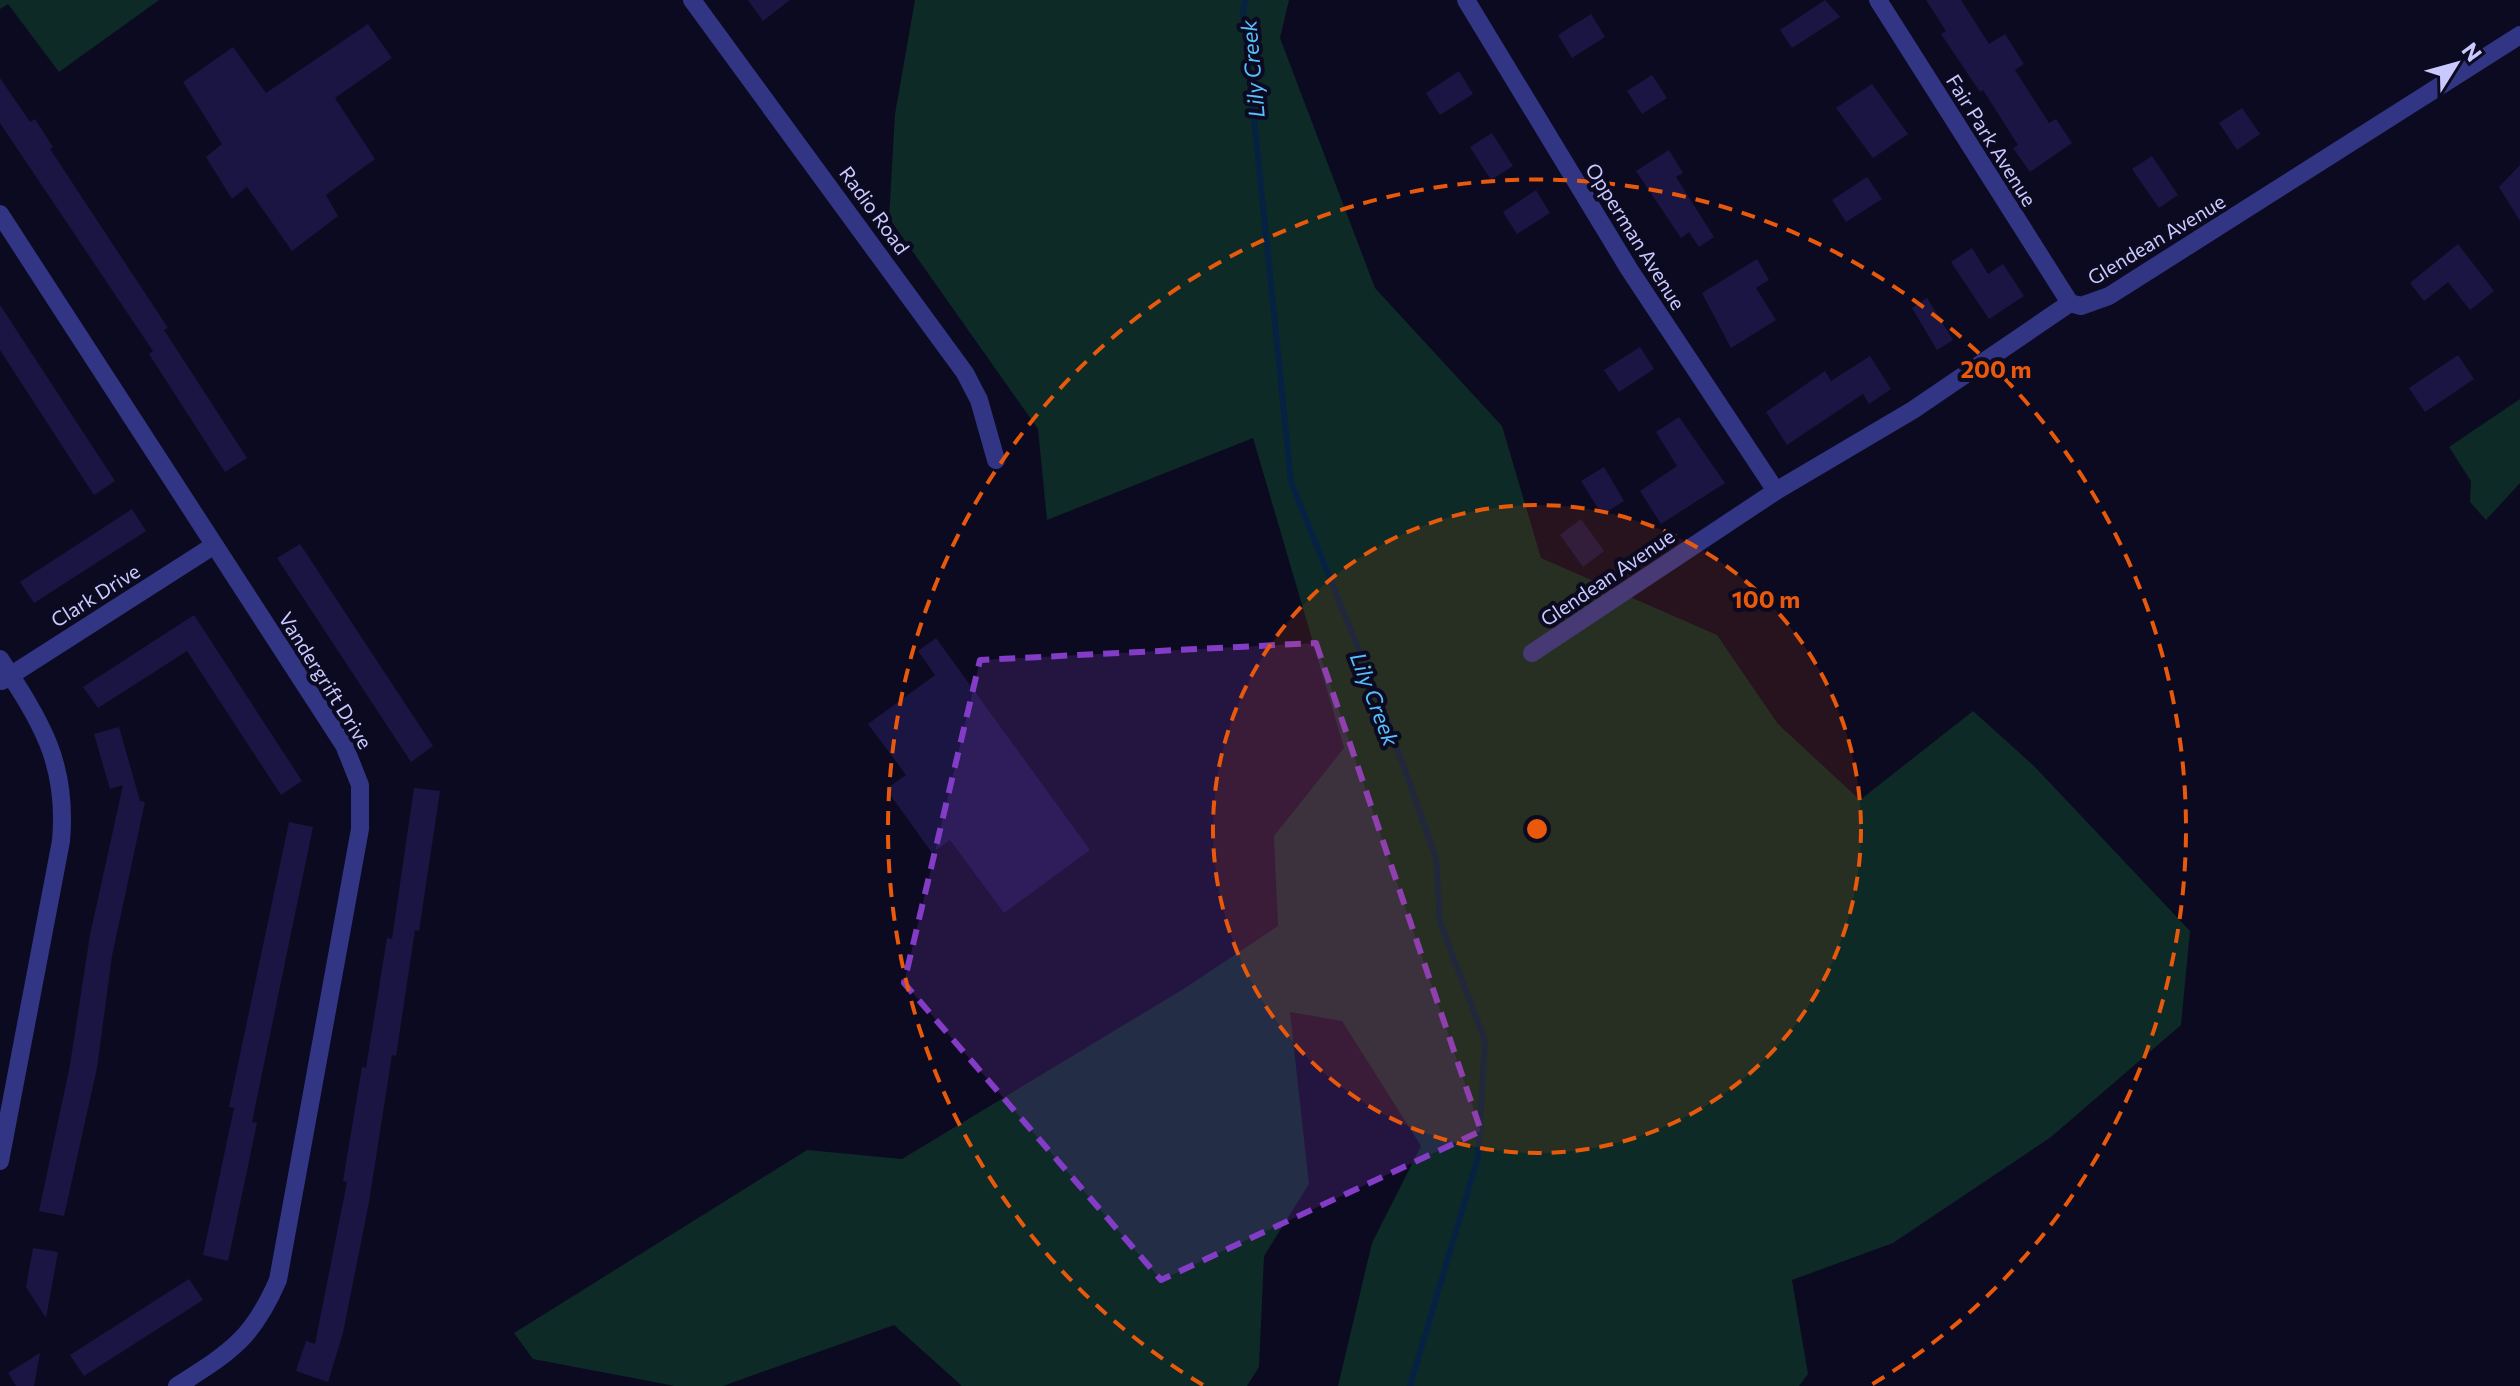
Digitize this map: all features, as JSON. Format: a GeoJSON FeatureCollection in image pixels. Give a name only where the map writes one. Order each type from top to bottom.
{"type":"FeatureCollection","features":[{"type":"Feature","properties":{"kind":"street","name":"Radio Road"},"geometry":{"type":"LineString","coordinates":[[692,0],[965,373],[979,400],[996,460]]}},
{"type":"Feature","properties":{"kind":"street","name":"Opperman Avenue"},"geometry":{"type":"LineString","coordinates":[[1466,0],[1629,269],[1776,491]]}},
{"type":"Feature","properties":{"kind":"street","name":"Fair Park Avenue"},"geometry":{"type":"LineString","coordinates":[[1878,0],[2070,303]]}},
{"type":"Feature","properties":{"kind":"street","name":"Glendean Avenue"},"geometry":{"type":"LineString","coordinates":[[1532,653],[1776,491],[1913,410],[2070,303],[2081,306],[2109,296],[2520,35]]}},
{"type":"Feature","properties":{"kind":"street","name":"Vandergrift Drive"},"geometry":{"type":"LineString","coordinates":[[0,214],[344,745],[354,764],[362,807],[278,1280],[264,1311],[242,1340],[177,1386]]}},
{"type":"Feature","properties":{"kind":"street","name":"Clark Drive"},"geometry":{"type":"LineString","coordinates":[[3,672],[213,546]]}},
{"type":"Feature","properties":{"kind":"street"},"geometry":{"type":"LineString","coordinates":[[0,1161],[64,813],[55,756],[40,721],[3,672]]}},
{"type":"Feature","properties":{"kind":"highlighted area"},"geometry":{"type":"Polygon","coordinates":[[[1316,643],[1481,1131],[1161,1280],[904,983],[980,660],[1316,643]]]}},
{"type":"Feature","properties":{"kind":"green space"},"geometry":{"type":"Polygon","coordinates":[[[0,0],[159,0],[59,72],[8,4],[0,9],[0,0]]]}},
{"type":"Feature","properties":{"kind":"green space"},"geometry":{"type":"Polygon","coordinates":[[[915,0],[1289,0],[1280,38],[1375,288],[1502,426],[1541,558],[1717,635],[1778,724],[1860,800],[1973,711],[2034,766],[2190,931],[2181,1025],[2051,1137],[1893,1243],[1792,1280],[1808,1374],[1799,1386],[1338,1386],[1372,1243],[1421,1146],[1342,1021],[1290,1012],[1309,1184],[1264,1256],[1259,1367],[1247,1386],[962,1386],[894,1325],[723,1386],[675,1386],[533,1359],[514,1333],[807,1150],[902,1159],[1185,988],[1278,926],[1274,836],[1344,748],[1253,438],[1047,520],[1038,429],[889,218],[895,114],[915,0]]]}},
{"type":"Feature","properties":{"kind":"green space"},"geometry":{"type":"Polygon","coordinates":[[[2520,399],[2520,483],[2486,520],[2470,502],[2471,481],[2449,447],[2520,399]]]}},
{"type":"Feature","properties":{"kind":"building"},"geometry":{"type":"Polygon","coordinates":[[[748,0],[790,0],[763,21],[748,0]]]}},
{"type":"Feature","properties":{"kind":"building"},"geometry":{"type":"Polygon","coordinates":[[[1825,0],[1840,17],[1792,48],[1780,30],[1825,0]]]}},
{"type":"Feature","properties":{"kind":"building"},"geometry":{"type":"Polygon","coordinates":[[[1926,0],[1961,0],[1989,44],[2005,34],[2024,64],[2015,70],[2049,123],[2056,119],[2072,143],[2030,172],[2013,148],[2018,145],[1983,90],[1980,92],[1941,34],[1946,31],[1926,0]]]}},
{"type":"Feature","properties":{"kind":"building"},"geometry":{"type":"Polygon","coordinates":[[[1591,14],[1605,37],[1572,58],[1558,35],[1591,14]]]}},
{"type":"Feature","properties":{"kind":"building"},"geometry":{"type":"Polygon","coordinates":[[[368,24],[392,58],[335,98],[375,159],[326,195],[338,216],[292,251],[247,187],[232,199],[206,157],[222,144],[183,82],[233,47],[266,93],[368,24]]]}},
{"type":"Feature","properties":{"kind":"building"},"geometry":{"type":"Polygon","coordinates":[[[1459,71],[1473,94],[1440,115],[1426,93],[1459,71]]]}},
{"type":"Feature","properties":{"kind":"building"},"geometry":{"type":"Polygon","coordinates":[[[1652,75],[1667,98],[1642,114],[1627,91],[1652,75]]]}},
{"type":"Feature","properties":{"kind":"building"},"geometry":{"type":"Polygon","coordinates":[[[0,78],[30,122],[35,119],[53,147],[50,149],[168,328],[164,330],[247,458],[225,472],[149,354],[153,351],[0,123],[0,78]]]}},
{"type":"Feature","properties":{"kind":"building"},"geometry":{"type":"Polygon","coordinates":[[[1872,84],[1908,134],[1873,158],[1836,108],[1872,84]]]}},
{"type":"Feature","properties":{"kind":"building"},"geometry":{"type":"Polygon","coordinates":[[[2242,108],[2260,134],[2237,150],[2219,123],[2242,108]]]}},
{"type":"Feature","properties":{"kind":"building"},"geometry":{"type":"Polygon","coordinates":[[[1492,133],[1513,166],[1491,180],[1470,147],[1492,133]]]}},
{"type":"Feature","properties":{"kind":"building"},"geometry":{"type":"Polygon","coordinates":[[[1669,150],[1683,173],[1676,177],[1714,237],[1699,247],[1689,232],[1681,238],[1636,171],[1669,150]]]}},
{"type":"Feature","properties":{"kind":"building"},"geometry":{"type":"Polygon","coordinates":[[[2152,156],[2178,195],[2159,208],[2132,169],[2152,156]]]}},
{"type":"Feature","properties":{"kind":"building"},"geometry":{"type":"Polygon","coordinates":[[[2520,165],[2520,221],[2499,187],[2520,165]]]}},
{"type":"Feature","properties":{"kind":"building"},"geometry":{"type":"Polygon","coordinates":[[[1867,177],[1882,199],[1846,222],[1832,200],[1867,177]]]}},
{"type":"Feature","properties":{"kind":"building"},"geometry":{"type":"Polygon","coordinates":[[[1536,190],[1550,213],[1517,234],[1503,212],[1536,190]]]}},
{"type":"Feature","properties":{"kind":"building"},"geometry":{"type":"Polygon","coordinates":[[[2458,244],[2494,291],[2470,310],[2448,282],[2424,301],[2410,283],[2458,244]]]}},
{"type":"Feature","properties":{"kind":"building"},"geometry":{"type":"Polygon","coordinates":[[[1972,248],[1988,274],[2003,264],[2024,296],[1989,319],[1951,262],[1972,248]]]}},
{"type":"Feature","properties":{"kind":"building"},"geometry":{"type":"Polygon","coordinates":[[[1757,259],[1769,280],[1756,288],[1776,320],[1731,348],[1702,293],[1757,259]]]}},
{"type":"Feature","properties":{"kind":"building"},"geometry":{"type":"Polygon","coordinates":[[[1927,298],[1953,340],[1937,350],[1912,308],[1927,298]]]}},
{"type":"Feature","properties":{"kind":"building"},"geometry":{"type":"Polygon","coordinates":[[[0,305],[115,481],[94,495],[0,350],[0,305]]]}},
{"type":"Feature","properties":{"kind":"building"},"geometry":{"type":"Polygon","coordinates":[[[1640,347],[1654,369],[1619,392],[1604,370],[1640,347]]]}},
{"type":"Feature","properties":{"kind":"building"},"geometry":{"type":"Polygon","coordinates":[[[2458,355],[2474,379],[2425,412],[2409,388],[2458,355]]]}},
{"type":"Feature","properties":{"kind":"building"},"geometry":{"type":"Polygon","coordinates":[[[1870,356],[1891,389],[1869,404],[1863,394],[1787,445],[1766,412],[1825,371],[1831,381],[1870,356]]]}},
{"type":"Feature","properties":{"kind":"building"},"geometry":{"type":"Polygon","coordinates":[[[1679,417],[1725,483],[1661,524],[1640,491],[1677,466],[1656,432],[1679,417]]]}},
{"type":"Feature","properties":{"kind":"building"},"geometry":{"type":"Polygon","coordinates":[[[1604,467],[1624,501],[1602,515],[1581,481],[1604,467]]]}},
{"type":"Feature","properties":{"kind":"building"},"geometry":{"type":"Polygon","coordinates":[[[132,509],[146,531],[34,603],[20,582],[132,509]]]}},
{"type":"Feature","properties":{"kind":"building"},"geometry":{"type":"Polygon","coordinates":[[[1581,519],[1604,551],[1583,567],[1560,535],[1581,519]]]}},
{"type":"Feature","properties":{"kind":"building"},"geometry":{"type":"Polygon","coordinates":[[[300,544],[433,746],[411,762],[277,558],[300,544]]]}},
{"type":"Feature","properties":{"kind":"building"},"geometry":{"type":"Polygon","coordinates":[[[194,615],[302,781],[281,795],[187,651],[98,708],[83,687],[194,615]]]}},
{"type":"Feature","properties":{"kind":"building"},"geometry":{"type":"Polygon","coordinates":[[[936,638],[1090,850],[1004,913],[950,840],[932,853],[886,789],[906,775],[868,724],[935,675],[918,651],[936,638]]]}},
{"type":"Feature","properties":{"kind":"building"},"geometry":{"type":"Polygon","coordinates":[[[119,727],[140,801],[145,802],[112,956],[97,1068],[64,1216],[39,1211],[70,1065],[90,935],[123,785],[110,789],[94,734],[119,727]]]}},
{"type":"Feature","properties":{"kind":"building"},"geometry":{"type":"Polygon","coordinates":[[[414,788],[440,791],[419,931],[415,930],[369,1202],[343,1333],[328,1382],[296,1371],[306,1341],[315,1344],[347,1182],[343,1181],[362,1067],[366,1068],[387,938],[392,939],[414,788]]]}},
{"type":"Feature","properties":{"kind":"building"},"geometry":{"type":"Polygon","coordinates":[[[289,822],[313,827],[252,1122],[257,1123],[228,1261],[203,1255],[234,1108],[229,1107],[289,822]]]}},
{"type":"Feature","properties":{"kind":"building"},"geometry":{"type":"Polygon","coordinates":[[[33,1248],[58,1252],[46,1318],[26,1287],[33,1248]]]}},
{"type":"Feature","properties":{"kind":"building"},"geometry":{"type":"Polygon","coordinates":[[[189,1279],[203,1300],[84,1376],[70,1355],[189,1279]]]}},
{"type":"Feature","properties":{"kind":"building"},"geometry":{"type":"Polygon","coordinates":[[[40,1353],[34,1386],[16,1386],[8,1373],[40,1353]]]}},
{"type":"Feature","properties":{"kind":"waterway","name":"Lily Creek"},"geometry":{"type":"LineString","coordinates":[[1246,0],[1243,9],[1291,482],[1386,717],[1436,858],[1440,922],[1485,1041],[1478,1157],[1410,1386]]}}]}
